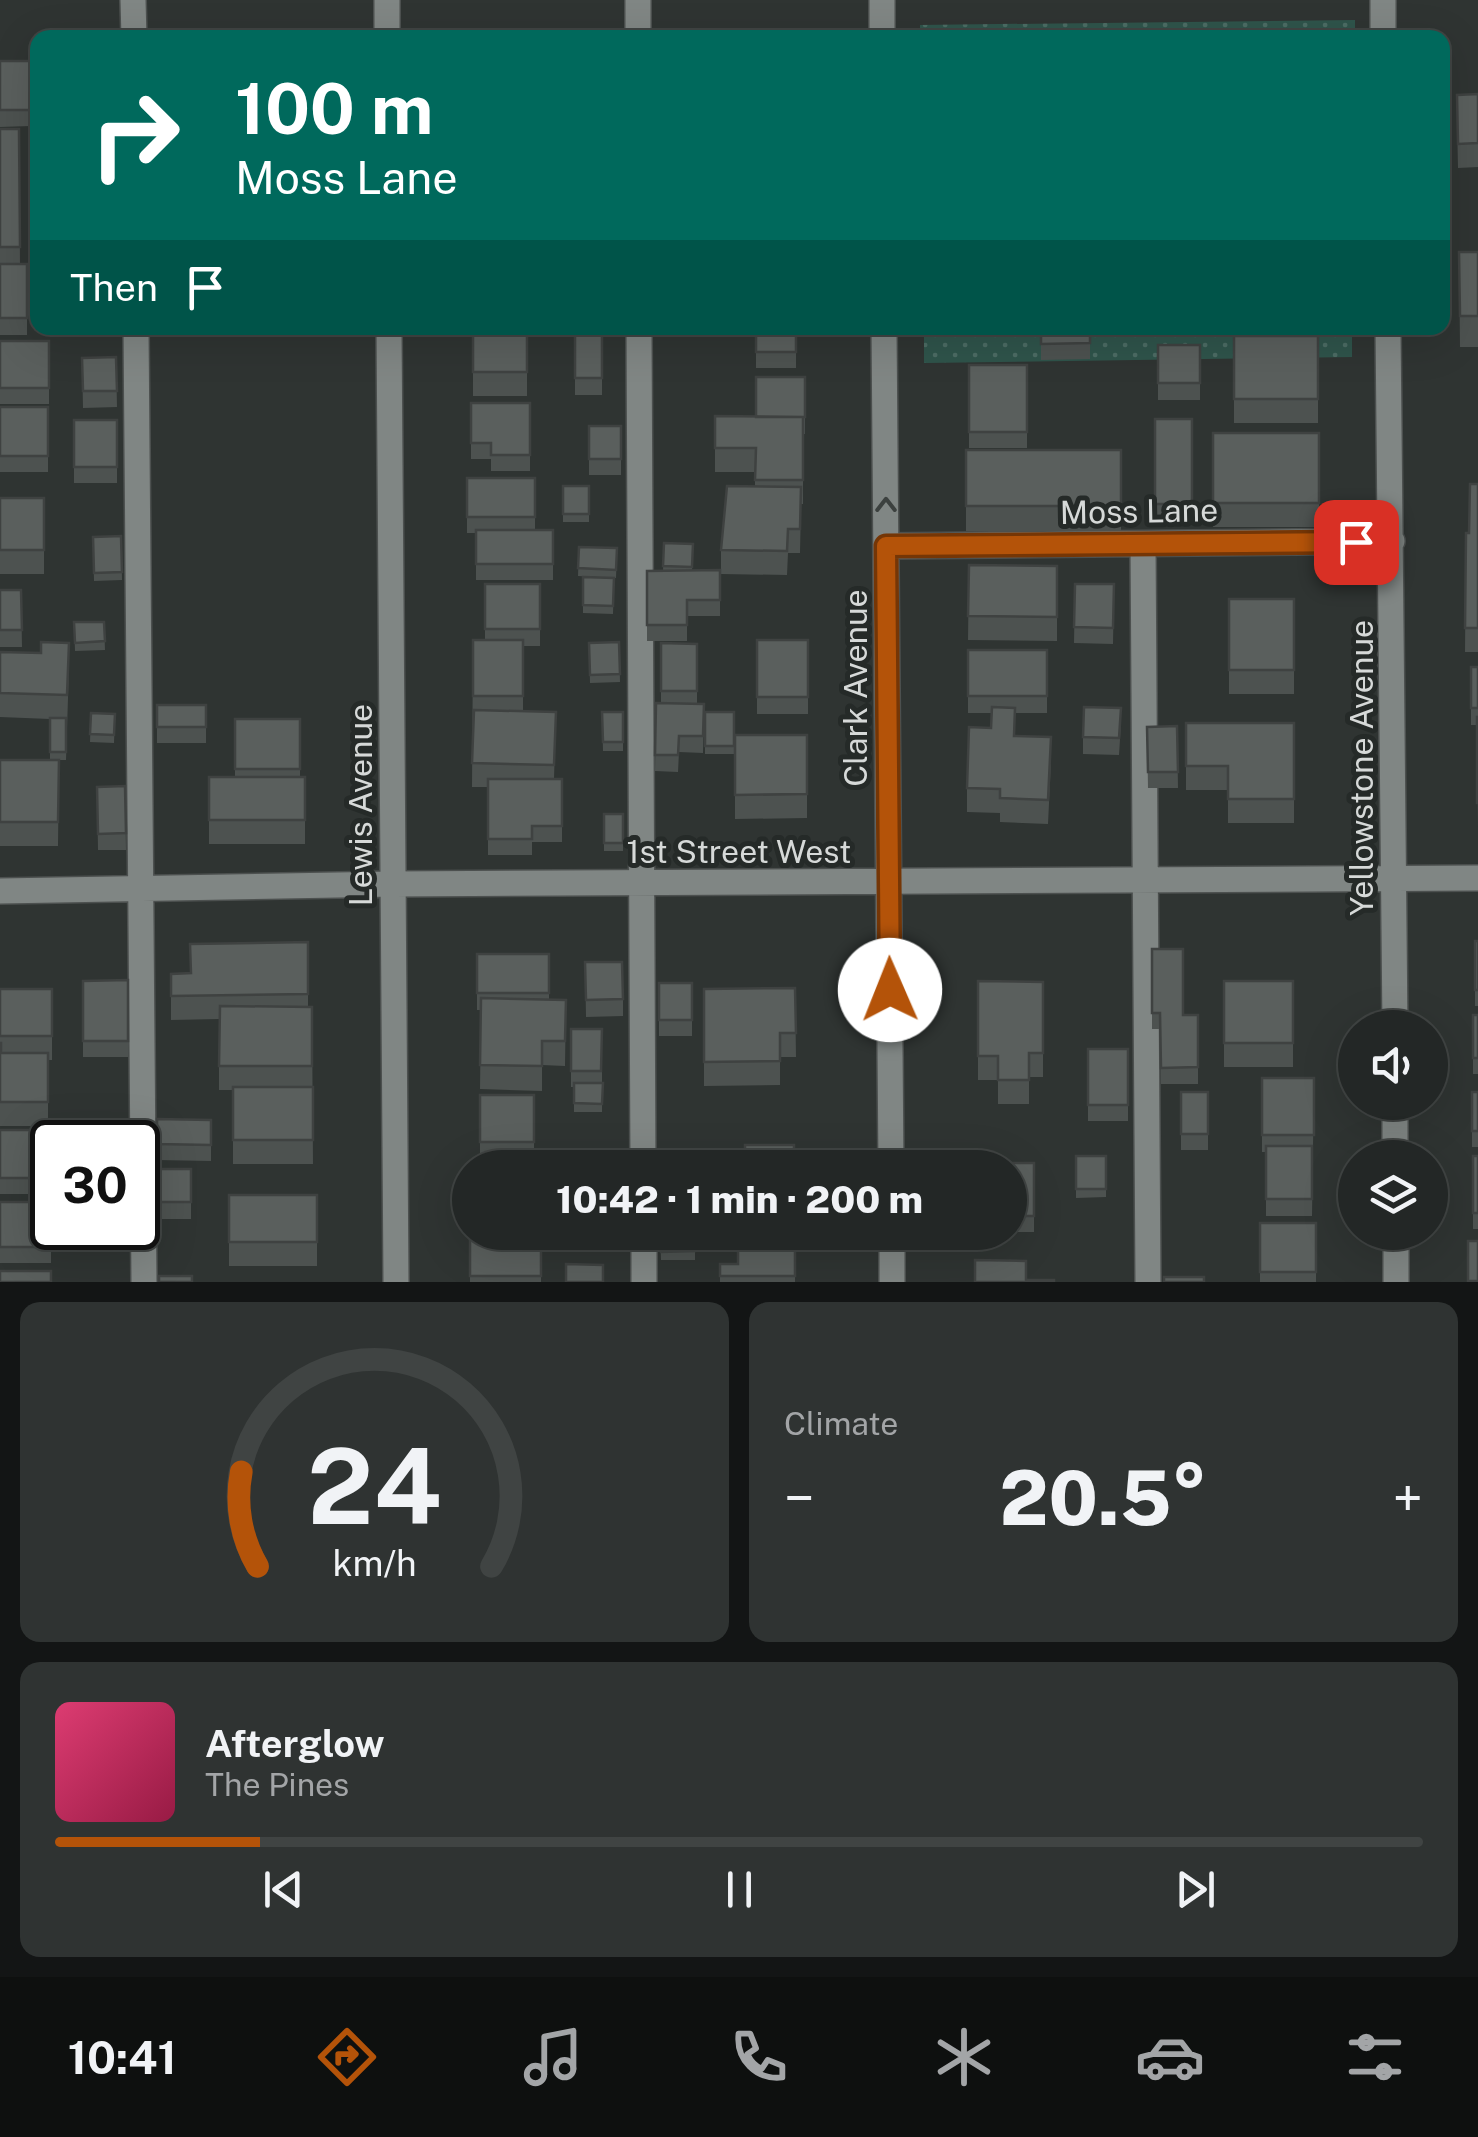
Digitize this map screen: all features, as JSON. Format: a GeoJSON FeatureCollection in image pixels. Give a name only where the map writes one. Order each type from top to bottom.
{"type":"FeatureCollection","features":[{"type":"Feature","properties":{"kind":"street"},"geometry":{"type":"LineString","coordinates":[[133,0],[134,30]]}},
{"type":"Feature","properties":{"kind":"street"},"geometry":{"type":"LineString","coordinates":[[387,0],[387,30]]}},
{"type":"Feature","properties":{"kind":"street"},"geometry":{"type":"LineString","coordinates":[[638,0],[638,30]]}},
{"type":"Feature","properties":{"kind":"street"},"geometry":{"type":"LineString","coordinates":[[882,0],[882,30]]}},
{"type":"Feature","properties":{"kind":"street"},"geometry":{"type":"LineString","coordinates":[[1383,0],[1384,30]]}},
{"type":"Feature","properties":{"kind":"street"},"geometry":{"type":"LineString","coordinates":[[136,335],[144,1282]]}},
{"type":"Feature","properties":{"kind":"street","name":"Lewis Avenue"},"geometry":{"type":"LineString","coordinates":[[389,335],[396,1282]]}},
{"type":"Feature","properties":{"kind":"street"},"geometry":{"type":"LineString","coordinates":[[639,335],[643,1150]]}},
{"type":"Feature","properties":{"kind":"street","name":"Clark Avenue"},"geometry":{"type":"LineString","coordinates":[[884,335],[891,1150]]}},
{"type":"Feature","properties":{"kind":"street","name":"Yellowstone Avenue"},"geometry":{"type":"LineString","coordinates":[[1388,335],[1395,1010]]}},
{"type":"Feature","properties":{"kind":"street","name":"Moss Lane"},"geometry":{"type":"LineString","coordinates":[[886,546],[1392,541]]}},
{"type":"Feature","properties":{"kind":"street"},"geometry":{"type":"LineString","coordinates":[[1143,544],[1148,1282]]}},
{"type":"Feature","properties":{"kind":"street","name":"1st Street West"},"geometry":{"type":"LineString","coordinates":[[0,891],[393,884],[1478,878]]}},
{"type":"Feature","properties":{"kind":"street"},"geometry":{"type":"LineString","coordinates":[[644,1250],[644,1282]]}},
{"type":"Feature","properties":{"kind":"street"},"geometry":{"type":"LineString","coordinates":[[892,1250],[892,1282]]}},
{"type":"Feature","properties":{"kind":"street"},"geometry":{"type":"LineString","coordinates":[[1396,1250],[1396,1282]]}},
{"type":"Feature","properties":{"kind":"green space"},"geometry":{"type":"Polygon","coordinates":[[[1355,20],[1355,30],[920,30],[920,25],[1355,20]]]}},
{"type":"Feature","properties":{"kind":"green space"},"geometry":{"type":"Polygon","coordinates":[[[924,335],[1352,335],[1352,357],[924,363],[924,335]]]}},
{"type":"Feature","properties":{"kind":"building"},"geometry":{"type":"Polygon","coordinates":[[[0,61],[30,61],[30,110],[0,110],[0,61]]]}},
{"type":"Feature","properties":{"kind":"building"},"geometry":{"type":"Polygon","coordinates":[[[1478,94],[1478,143],[1458,144],[1457,95],[1478,94]]]}},
{"type":"Feature","properties":{"kind":"building"},"geometry":{"type":"Polygon","coordinates":[[[0,129],[19,129],[20,247],[0,247],[0,129]]]}},
{"type":"Feature","properties":{"kind":"building"},"geometry":{"type":"Polygon","coordinates":[[[1459,252],[1478,252],[1478,316],[1460,316],[1459,252]]]}},
{"type":"Feature","properties":{"kind":"building"},"geometry":{"type":"Polygon","coordinates":[[[0,264],[27,264],[27,318],[0,318],[0,264]]]}},
{"type":"Feature","properties":{"kind":"building"},"geometry":{"type":"Polygon","coordinates":[[[473,335],[527,335],[527,372],[473,372],[473,335]]]}},
{"type":"Feature","properties":{"kind":"building"},"geometry":{"type":"Polygon","coordinates":[[[575,335],[602,335],[602,378],[575,378],[575,335]]]}},
{"type":"Feature","properties":{"kind":"building"},"geometry":{"type":"Polygon","coordinates":[[[756,335],[796,335],[796,352],[756,352],[756,335]]]}},
{"type":"Feature","properties":{"kind":"building"},"geometry":{"type":"Polygon","coordinates":[[[1041,335],[1090,335],[1090,343],[1041,344],[1041,335]]]}},
{"type":"Feature","properties":{"kind":"building"},"geometry":{"type":"Polygon","coordinates":[[[1234,336],[1318,336],[1318,399],[1234,399],[1234,336]]]}},
{"type":"Feature","properties":{"kind":"building"},"geometry":{"type":"Polygon","coordinates":[[[0,341],[49,341],[49,388],[0,388],[0,341]]]}},
{"type":"Feature","properties":{"kind":"building"},"geometry":{"type":"Polygon","coordinates":[[[1158,345],[1200,345],[1200,383],[1158,383],[1158,345]]]}},
{"type":"Feature","properties":{"kind":"building"},"geometry":{"type":"Polygon","coordinates":[[[116,357],[117,391],[83,391],[82,358],[116,357]]]}},
{"type":"Feature","properties":{"kind":"building"},"geometry":{"type":"Polygon","coordinates":[[[969,365],[1027,365],[1027,432],[969,432],[969,365]]]}},
{"type":"Feature","properties":{"kind":"building"},"geometry":{"type":"Polygon","coordinates":[[[756,377],[805,377],[805,417],[756,417],[756,377]]]}},
{"type":"Feature","properties":{"kind":"building"},"geometry":{"type":"Polygon","coordinates":[[[471,403],[530,403],[530,455],[491,455],[491,443],[471,443],[471,403]]]}},
{"type":"Feature","properties":{"kind":"building"},"geometry":{"type":"Polygon","coordinates":[[[0,407],[48,407],[48,456],[0,456],[0,407]]]}},
{"type":"Feature","properties":{"kind":"building"},"geometry":{"type":"Polygon","coordinates":[[[715,416],[803,417],[803,480],[755,480],[756,448],[715,448],[715,416]]]}},
{"type":"Feature","properties":{"kind":"building"},"geometry":{"type":"Polygon","coordinates":[[[1155,419],[1192,419],[1192,504],[1155,504],[1155,419]]]}},
{"type":"Feature","properties":{"kind":"building"},"geometry":{"type":"Polygon","coordinates":[[[74,420],[117,420],[117,467],[74,467],[74,420]]]}},
{"type":"Feature","properties":{"kind":"building"},"geometry":{"type":"Polygon","coordinates":[[[589,426],[621,426],[621,459],[589,459],[589,426]]]}},
{"type":"Feature","properties":{"kind":"building"},"geometry":{"type":"Polygon","coordinates":[[[1213,433],[1319,433],[1319,503],[1213,503],[1213,433]]]}},
{"type":"Feature","properties":{"kind":"building"},"geometry":{"type":"Polygon","coordinates":[[[966,450],[1121,450],[1121,506],[966,506],[966,450]]]}},
{"type":"Feature","properties":{"kind":"building"},"geometry":{"type":"Polygon","coordinates":[[[467,478],[535,478],[535,517],[467,517],[467,478]]]}},
{"type":"Feature","properties":{"kind":"building"},"geometry":{"type":"Polygon","coordinates":[[[1470,484],[1478,484],[1478,628],[1465,628],[1470,484]]]}},
{"type":"Feature","properties":{"kind":"building"},"geometry":{"type":"Polygon","coordinates":[[[563,486],[589,486],[589,514],[563,514],[563,486]]]}},
{"type":"Feature","properties":{"kind":"building"},"geometry":{"type":"Polygon","coordinates":[[[727,486],[801,487],[800,529],[788,529],[787,551],[721,550],[727,486]]]}},
{"type":"Feature","properties":{"kind":"building"},"geometry":{"type":"Polygon","coordinates":[[[0,498],[44,498],[44,550],[0,550],[0,498]]]}},
{"type":"Feature","properties":{"kind":"building"},"geometry":{"type":"Polygon","coordinates":[[[476,530],[553,530],[553,564],[476,564],[476,530]]]}},
{"type":"Feature","properties":{"kind":"building"},"geometry":{"type":"Polygon","coordinates":[[[121,536],[122,572],[94,573],[93,537],[121,536]]]}},
{"type":"Feature","properties":{"kind":"building"},"geometry":{"type":"Polygon","coordinates":[[[664,543],[693,544],[692,567],[663,566],[664,543]]]}},
{"type":"Feature","properties":{"kind":"building"},"geometry":{"type":"Polygon","coordinates":[[[579,547],[617,548],[616,570],[578,568],[579,547]]]}},
{"type":"Feature","properties":{"kind":"building"},"geometry":{"type":"Polygon","coordinates":[[[969,565],[1057,566],[1057,617],[968,616],[969,565]]]}},
{"type":"Feature","properties":{"kind":"building"},"geometry":{"type":"Polygon","coordinates":[[[720,570],[720,600],[687,600],[687,625],[647,625],[647,571],[720,570]]]}},
{"type":"Feature","properties":{"kind":"building"},"geometry":{"type":"Polygon","coordinates":[[[583,577],[614,578],[613,606],[583,605],[583,577]]]}},
{"type":"Feature","properties":{"kind":"building"},"geometry":{"type":"Polygon","coordinates":[[[485,584],[540,584],[540,629],[485,629],[485,584]]]}},
{"type":"Feature","properties":{"kind":"building"},"geometry":{"type":"Polygon","coordinates":[[[1075,584],[1114,584],[1113,628],[1074,627],[1075,584]]]}},
{"type":"Feature","properties":{"kind":"building"},"geometry":{"type":"Polygon","coordinates":[[[0,590],[21,590],[22,630],[0,630],[0,590]]]}},
{"type":"Feature","properties":{"kind":"building"},"geometry":{"type":"Polygon","coordinates":[[[1229,599],[1294,599],[1294,670],[1229,670],[1229,599]]]}},
{"type":"Feature","properties":{"kind":"building"},"geometry":{"type":"Polygon","coordinates":[[[74,622],[104,622],[105,641],[75,643],[74,622]]]}},
{"type":"Feature","properties":{"kind":"building"},"geometry":{"type":"Polygon","coordinates":[[[473,640],[523,640],[523,696],[473,696],[473,640]]]}},
{"type":"Feature","properties":{"kind":"building"},"geometry":{"type":"Polygon","coordinates":[[[757,640],[808,640],[808,697],[757,697],[757,640]]]}},
{"type":"Feature","properties":{"kind":"building"},"geometry":{"type":"Polygon","coordinates":[[[41,642],[69,643],[67,695],[0,693],[0,652],[41,653],[41,642]]]}},
{"type":"Feature","properties":{"kind":"building"},"geometry":{"type":"Polygon","coordinates":[[[619,642],[620,674],[590,675],[589,643],[619,642]]]}},
{"type":"Feature","properties":{"kind":"building"},"geometry":{"type":"Polygon","coordinates":[[[661,643],[697,644],[697,691],[661,691],[661,643]]]}},
{"type":"Feature","properties":{"kind":"building"},"geometry":{"type":"Polygon","coordinates":[[[968,650],[1047,650],[1047,696],[968,696],[968,650]]]}},
{"type":"Feature","properties":{"kind":"building"},"geometry":{"type":"Polygon","coordinates":[[[1471,667],[1478,667],[1478,708],[1471,708],[1471,667]]]}},
{"type":"Feature","properties":{"kind":"building"},"geometry":{"type":"Polygon","coordinates":[[[656,703],[704,704],[703,736],[679,736],[678,755],[655,755],[656,703]]]}},
{"type":"Feature","properties":{"kind":"building"},"geometry":{"type":"Polygon","coordinates":[[[157,705],[206,705],[206,727],[157,727],[157,705]]]}},
{"type":"Feature","properties":{"kind":"building"},"geometry":{"type":"Polygon","coordinates":[[[992,707],[1015,708],[1014,736],[1051,737],[1048,800],[1000,798],[1000,789],[967,788],[969,727],[991,728],[992,707]]]}},
{"type":"Feature","properties":{"kind":"building"},"geometry":{"type":"Polygon","coordinates":[[[1084,707],[1121,708],[1119,738],[1083,737],[1084,707]]]}},
{"type":"Feature","properties":{"kind":"building"},"geometry":{"type":"Polygon","coordinates":[[[474,710],[556,712],[554,765],[472,763],[474,710]]]}},
{"type":"Feature","properties":{"kind":"building"},"geometry":{"type":"Polygon","coordinates":[[[602,712],[623,712],[623,742],[603,742],[602,712]]]}},
{"type":"Feature","properties":{"kind":"building"},"geometry":{"type":"Polygon","coordinates":[[[705,712],[734,712],[734,746],[705,746],[705,712]]]}},
{"type":"Feature","properties":{"kind":"building"},"geometry":{"type":"Polygon","coordinates":[[[91,713],[115,714],[114,735],[90,734],[91,713]]]}},
{"type":"Feature","properties":{"kind":"building"},"geometry":{"type":"Polygon","coordinates":[[[1478,717],[1478,803],[1477,803],[1478,717]]]}},
{"type":"Feature","properties":{"kind":"building"},"geometry":{"type":"Polygon","coordinates":[[[50,718],[66,718],[66,752],[50,752],[50,718]]]}},
{"type":"Feature","properties":{"kind":"building"},"geometry":{"type":"Polygon","coordinates":[[[235,719],[300,719],[300,769],[235,769],[235,719]]]}},
{"type":"Feature","properties":{"kind":"building"},"geometry":{"type":"Polygon","coordinates":[[[1186,723],[1294,723],[1294,799],[1228,799],[1228,766],[1186,766],[1186,723]]]}},
{"type":"Feature","properties":{"kind":"building"},"geometry":{"type":"Polygon","coordinates":[[[1177,726],[1178,772],[1148,772],[1147,727],[1177,726]]]}},
{"type":"Feature","properties":{"kind":"building"},"geometry":{"type":"Polygon","coordinates":[[[735,735],[807,735],[807,794],[735,795],[735,735]]]}},
{"type":"Feature","properties":{"kind":"building"},"geometry":{"type":"Polygon","coordinates":[[[0,760],[59,760],[58,822],[0,822],[0,760]]]}},
{"type":"Feature","properties":{"kind":"building"},"geometry":{"type":"Polygon","coordinates":[[[209,777],[305,777],[305,820],[209,820],[209,777]]]}},
{"type":"Feature","properties":{"kind":"building"},"geometry":{"type":"Polygon","coordinates":[[[488,779],[562,779],[562,826],[532,826],[532,839],[488,839],[488,779]]]}},
{"type":"Feature","properties":{"kind":"building"},"geometry":{"type":"Polygon","coordinates":[[[125,786],[126,833],[98,834],[97,787],[125,786]]]}},
{"type":"Feature","properties":{"kind":"building"},"geometry":{"type":"Polygon","coordinates":[[[604,814],[623,814],[623,843],[604,843],[604,814]]]}},
{"type":"Feature","properties":{"kind":"building"},"geometry":{"type":"Polygon","coordinates":[[[1478,941],[1478,990],[1475,990],[1478,941]]]}},
{"type":"Feature","properties":{"kind":"building"},"geometry":{"type":"Polygon","coordinates":[[[308,942],[308,994],[171,996],[171,974],[191,973],[190,944],[308,942]]]}},
{"type":"Feature","properties":{"kind":"building"},"geometry":{"type":"Polygon","coordinates":[[[1152,949],[1183,949],[1183,1015],[1198,1015],[1198,1067],[1161,1068],[1160,1013],[1152,1013],[1152,949]]]}},
{"type":"Feature","properties":{"kind":"building"},"geometry":{"type":"Polygon","coordinates":[[[477,954],[549,954],[549,993],[477,993],[477,954]]]}},
{"type":"Feature","properties":{"kind":"building"},"geometry":{"type":"Polygon","coordinates":[[[585,962],[622,962],[623,999],[586,1000],[585,962]]]}},
{"type":"Feature","properties":{"kind":"building"},"geometry":{"type":"Polygon","coordinates":[[[128,980],[128,1041],[83,1041],[83,981],[128,980]]]}},
{"type":"Feature","properties":{"kind":"building"},"geometry":{"type":"Polygon","coordinates":[[[978,981],[1043,982],[1043,1053],[1029,1053],[1029,1080],[998,1080],[998,1056],[978,1056],[978,981]]]}},
{"type":"Feature","properties":{"kind":"building"},"geometry":{"type":"Polygon","coordinates":[[[1224,981],[1293,981],[1293,1043],[1224,1043],[1224,981]]]}},
{"type":"Feature","properties":{"kind":"building"},"geometry":{"type":"Polygon","coordinates":[[[659,983],[692,983],[692,1020],[659,1020],[659,983]]]}},
{"type":"Feature","properties":{"kind":"building"},"geometry":{"type":"Polygon","coordinates":[[[795,988],[796,1033],[780,1033],[780,1061],[704,1062],[704,989],[795,988]]]}},
{"type":"Feature","properties":{"kind":"building"},"geometry":{"type":"Polygon","coordinates":[[[0,989],[52,989],[52,1036],[0,1036],[0,989]]]}},
{"type":"Feature","properties":{"kind":"building"},"geometry":{"type":"Polygon","coordinates":[[[481,998],[566,1000],[565,1041],[542,1041],[542,1066],[480,1065],[481,998]]]}},
{"type":"Feature","properties":{"kind":"building"},"geometry":{"type":"Polygon","coordinates":[[[220,1006],[312,1007],[312,1066],[219,1066],[220,1006]]]}},
{"type":"Feature","properties":{"kind":"building"},"geometry":{"type":"Polygon","coordinates":[[[1473,1015],[1478,1015],[1478,1058],[1473,1058],[1473,1015]]]}},
{"type":"Feature","properties":{"kind":"building"},"geometry":{"type":"Polygon","coordinates":[[[571,1029],[602,1029],[601,1071],[571,1071],[571,1029]]]}},
{"type":"Feature","properties":{"kind":"building"},"geometry":{"type":"Polygon","coordinates":[[[0,1043],[1,1053],[48,1053],[48,1102],[0,1102],[0,1043]]]}},
{"type":"Feature","properties":{"kind":"building"},"geometry":{"type":"Polygon","coordinates":[[[1088,1049],[1128,1049],[1128,1105],[1088,1105],[1088,1049]]]}},
{"type":"Feature","properties":{"kind":"building"},"geometry":{"type":"Polygon","coordinates":[[[1262,1078],[1314,1078],[1314,1135],[1262,1135],[1262,1078]]]}},
{"type":"Feature","properties":{"kind":"building"},"geometry":{"type":"Polygon","coordinates":[[[574,1083],[603,1083],[602,1104],[574,1103],[574,1083]]]}},
{"type":"Feature","properties":{"kind":"building"},"geometry":{"type":"Polygon","coordinates":[[[233,1087],[313,1087],[313,1140],[233,1140],[233,1087]]]}},
{"type":"Feature","properties":{"kind":"building"},"geometry":{"type":"Polygon","coordinates":[[[1181,1092],[1208,1092],[1208,1134],[1181,1134],[1181,1092]]]}},
{"type":"Feature","properties":{"kind":"building"},"geometry":{"type":"Polygon","coordinates":[[[1472,1092],[1478,1092],[1478,1131],[1472,1131],[1472,1092]]]}},
{"type":"Feature","properties":{"kind":"building"},"geometry":{"type":"Polygon","coordinates":[[[480,1095],[534,1095],[534,1142],[480,1142],[480,1095]]]}},
{"type":"Feature","properties":{"kind":"building"},"geometry":{"type":"Polygon","coordinates":[[[157,1120],[211,1120],[211,1145],[160,1144],[157,1120]]]}},
{"type":"Feature","properties":{"kind":"building"},"geometry":{"type":"Polygon","coordinates":[[[0,1130],[30,1130],[30,1178],[0,1178],[0,1130]]]}},
{"type":"Feature","properties":{"kind":"building"},"geometry":{"type":"Polygon","coordinates":[[[745,1145],[794,1145],[794,1150],[745,1150],[745,1145]]]}},
{"type":"Feature","properties":{"kind":"building"},"geometry":{"type":"Polygon","coordinates":[[[1266,1146],[1312,1146],[1312,1199],[1266,1199],[1266,1146]]]}},
{"type":"Feature","properties":{"kind":"building"},"geometry":{"type":"Polygon","coordinates":[[[1076,1156],[1106,1156],[1106,1189],[1076,1189],[1076,1156]]]}},
{"type":"Feature","properties":{"kind":"building"},"geometry":{"type":"Polygon","coordinates":[[[1473,1156],[1478,1156],[1478,1213],[1473,1213],[1473,1156]]]}},
{"type":"Feature","properties":{"kind":"building"},"geometry":{"type":"Polygon","coordinates":[[[1027,1163],[1034,1163],[1034,1216],[1027,1216],[1027,1163]]]}},
{"type":"Feature","properties":{"kind":"building"},"geometry":{"type":"Polygon","coordinates":[[[160,1169],[191,1169],[191,1202],[160,1202],[160,1169]]]}},
{"type":"Feature","properties":{"kind":"building"},"geometry":{"type":"Polygon","coordinates":[[[229,1195],[317,1195],[317,1242],[229,1242],[229,1195]]]}},
{"type":"Feature","properties":{"kind":"building"},"geometry":{"type":"Polygon","coordinates":[[[0,1202],[30,1202],[30,1247],[0,1247],[0,1202]]]}},
{"type":"Feature","properties":{"kind":"building"},"geometry":{"type":"Polygon","coordinates":[[[1260,1223],[1316,1223],[1316,1272],[1260,1272],[1260,1223]]]}},
{"type":"Feature","properties":{"kind":"building"},"geometry":{"type":"Polygon","coordinates":[[[1468,1241],[1478,1241],[1478,1281],[1468,1281],[1468,1241]]]}},
{"type":"Feature","properties":{"kind":"building"},"geometry":{"type":"Polygon","coordinates":[[[470,1250],[541,1250],[541,1276],[470,1276],[470,1250]]]}},
{"type":"Feature","properties":{"kind":"building"},"geometry":{"type":"Polygon","coordinates":[[[738,1250],[795,1250],[795,1276],[720,1276],[720,1264],[738,1264],[738,1250]]]}},
{"type":"Feature","properties":{"kind":"building"},"geometry":{"type":"Polygon","coordinates":[[[975,1260],[1026,1261],[1026,1280],[1054,1282],[975,1282],[975,1260]]]}},
{"type":"Feature","properties":{"kind":"building"},"geometry":{"type":"Polygon","coordinates":[[[566,1264],[603,1265],[603,1282],[566,1282],[566,1264]]]}},
{"type":"Feature","properties":{"kind":"building"},"geometry":{"type":"Polygon","coordinates":[[[0,1271],[51,1271],[51,1282],[0,1282],[0,1271]]]}},
{"type":"Feature","properties":{"kind":"building"},"geometry":{"type":"Polygon","coordinates":[[[159,1276],[192,1276],[192,1282],[159,1282],[159,1276]]]}},
{"type":"Feature","properties":{"kind":"building"},"geometry":{"type":"Polygon","coordinates":[[[1164,1277],[1204,1277],[1204,1282],[1164,1282],[1164,1277]]]}},
{"type":"Feature","properties":{"kind":"route"},"geometry":{"type":"LineString","coordinates":[[890,990],[886,546],[1356,542]]}}]}
